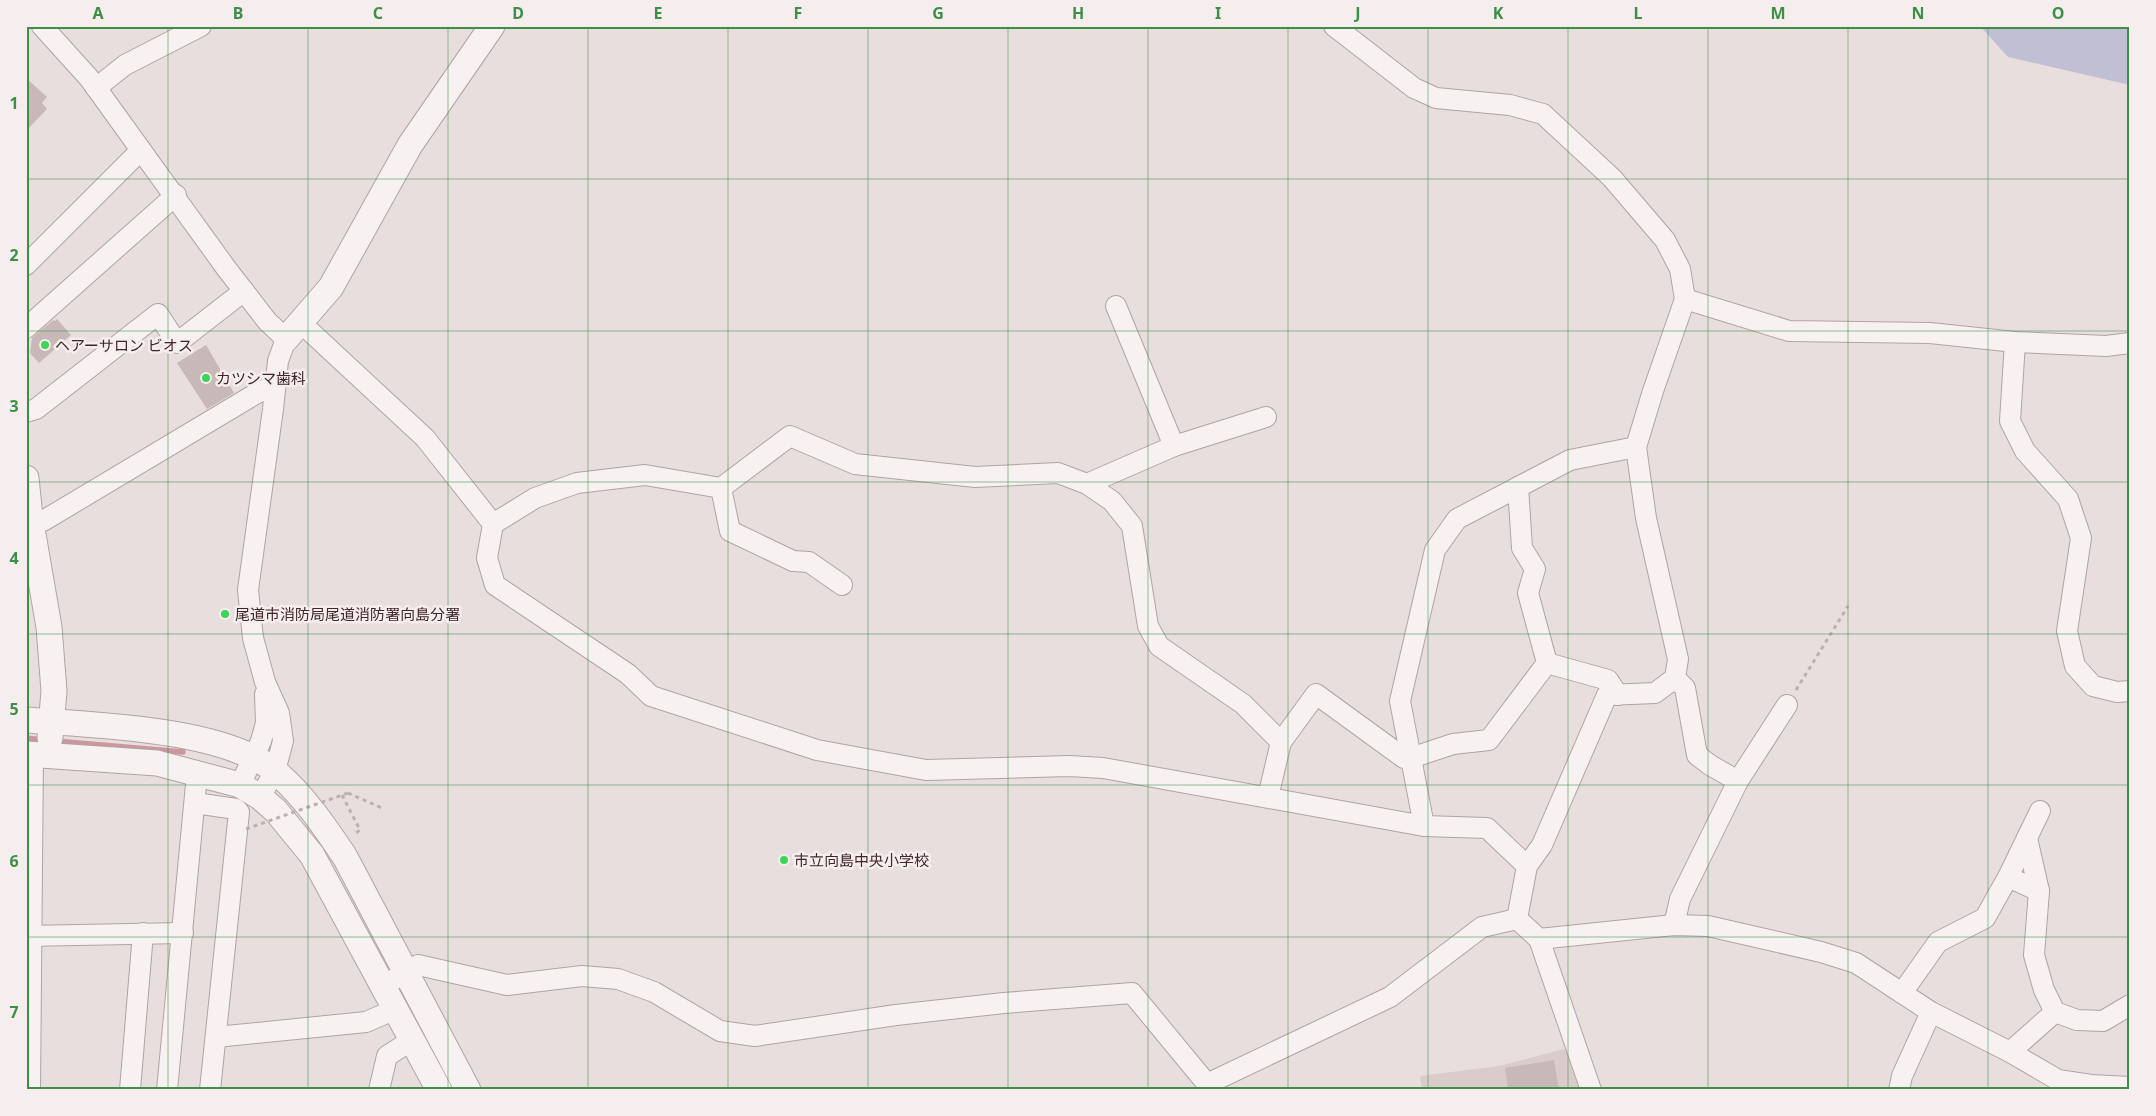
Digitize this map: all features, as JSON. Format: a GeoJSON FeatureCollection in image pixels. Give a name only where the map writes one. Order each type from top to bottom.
{"type":"FeatureCollection","features":[{"type":"Feature","properties":{"kind":"street"},"geometry":{"type":"LineString","coordinates":[[42,26],[96,88],[267,321],[293,330],[425,438],[492,524],[487,558],[495,585],[628,674],[651,696],[817,750],[926,770],[1070,766],[1103,768],[1424,826],[1487,828],[1527,866]]}},
{"type":"Feature","properties":{"kind":"street"},"geometry":{"type":"LineString","coordinates":[[96,88],[125,65],[201,26]]}},
{"type":"Feature","properties":{"kind":"street"},"geometry":{"type":"LineString","coordinates":[[250,791],[264,765],[266,724],[265,682],[253,638],[248,590],[278,361],[293,330],[331,287],[410,145],[492,26]]}},
{"type":"Feature","properties":{"kind":"street"},"geometry":{"type":"LineString","coordinates":[[1334,26],[1414,88],[1436,98],[1510,106],[1543,114],[1612,178],[1665,240],[1680,268],[1685,299],[1636,447],[1646,518],[1678,659],[1675,678],[1655,693],[1607,695],[1542,845],[1527,866],[1517,919]]}},
{"type":"Feature","properties":{"kind":"street"},"geometry":{"type":"LineString","coordinates":[[26,264],[141,150]]}},
{"type":"Feature","properties":{"kind":"street"},"geometry":{"type":"LineString","coordinates":[[26,328],[176,195]]}},
{"type":"Feature","properties":{"kind":"street"},"geometry":{"type":"LineString","coordinates":[[26,412],[36,410],[158,314],[177,343],[244,291]]}},
{"type":"Feature","properties":{"kind":"street"},"geometry":{"type":"LineString","coordinates":[[1685,299],[1789,331],[1930,333],[2016,342],[2106,346],[2130,343]]}},
{"type":"Feature","properties":{"kind":"street"},"geometry":{"type":"LineString","coordinates":[[1116,306],[1174,446]]}},
{"type":"Feature","properties":{"kind":"street"},"geometry":{"type":"LineString","coordinates":[[2016,342],[2010,421],[2025,451],[2068,499],[2081,538],[2067,631],[2075,666],[2093,686],[2117,692],[2130,692]]}},
{"type":"Feature","properties":{"kind":"street"},"geometry":{"type":"LineString","coordinates":[[30,517],[43,522],[257,393],[275,385]]}},
{"type":"Feature","properties":{"kind":"street"},"geometry":{"type":"LineString","coordinates":[[1088,484],[1174,446],[1266,417]]}},
{"type":"Feature","properties":{"kind":"street"},"geometry":{"type":"LineString","coordinates":[[492,524],[535,498],[577,483],[645,475],[721,488],[790,436],[855,464],[975,477],[1058,474],[1088,484],[1112,501],[1132,526],[1148,626],[1159,646],[1243,704],[1281,742]]}},
{"type":"Feature","properties":{"kind":"street"},"geometry":{"type":"LineString","coordinates":[[1424,826],[1400,701],[1435,550],[1458,519],[1570,460],[1636,447]]}},
{"type":"Feature","properties":{"kind":"street"},"geometry":{"type":"LineString","coordinates":[[26,478],[30,517],[49,627],[54,691],[51,722],[36,754],[28,936],[30,1090]]}},
{"type":"Feature","properties":{"kind":"street"},"geometry":{"type":"LineString","coordinates":[[1518,487],[1522,548],[1535,569],[1528,593],[1547,663]]}},
{"type":"Feature","properties":{"kind":"street"},"geometry":{"type":"LineString","coordinates":[[721,488],[730,531],[793,560],[809,562],[842,586]]}},
{"type":"Feature","properties":{"kind":"street"},"geometry":{"type":"LineString","coordinates":[[1268,797],[1281,742],[1316,694],[1404,758],[1411,758],[1453,744],[1489,740],[1547,663]]}},
{"type":"Feature","properties":{"kind":"street"},"geometry":{"type":"LineString","coordinates":[[1547,663],[1608,680],[1618,695]]}},
{"type":"Feature","properties":{"kind":"street"},"geometry":{"type":"LineString","coordinates":[[1675,678],[1685,688],[1697,755],[1738,781]]}},
{"type":"Feature","properties":{"kind":"street"},"geometry":{"type":"LineString","coordinates":[[1674,925],[1680,899],[1738,781],[1787,705]]}},
{"type":"Feature","properties":{"kind":"street"},"geometry":{"type":"LineString","coordinates":[[26,720],[141,729],[224,745],[264,765],[321,822],[345,857],[468,1090]]}},
{"type":"Feature","properties":{"kind":"street"},"geometry":{"type":"LineString","coordinates":[[36,754],[157,763],[250,791],[276,811],[312,855],[439,1090]]}},
{"type":"Feature","properties":{"kind":"street"},"geometry":{"type":"LineString","coordinates":[[167,1090],[197,774]]}},
{"type":"Feature","properties":{"kind":"street"},"geometry":{"type":"LineString","coordinates":[[195,803],[236,809],[239,812],[210,1090]]}},
{"type":"Feature","properties":{"kind":"street"},"geometry":{"type":"LineString","coordinates":[[1902,993],[1938,942],[1985,918],[2008,877],[2040,811]]}},
{"type":"Feature","properties":{"kind":"street"},"geometry":{"type":"LineString","coordinates":[[2026,838],[2039,891],[2034,955],[2044,990],[2055,1012],[2077,1020],[2103,1021],[2130,1005]]}},
{"type":"Feature","properties":{"kind":"street"},"geometry":{"type":"LineString","coordinates":[[2008,877],[2039,891]]}},
{"type":"Feature","properties":{"kind":"street"},"geometry":{"type":"LineString","coordinates":[[1517,919],[1539,939],[1591,1090]]}},
{"type":"Feature","properties":{"kind":"street"},"geometry":{"type":"LineString","coordinates":[[383,986],[418,965],[506,985],[582,976],[618,979],[654,992],[720,1031],[755,1036],[975,1006],[1132,993],[1211,1087],[1390,997],[1482,927],[1517,919]]}},
{"type":"Feature","properties":{"kind":"street"},"geometry":{"type":"LineString","coordinates":[[1539,939],[1674,925],[1708,926],[1821,952],[1856,963],[1931,1012],[2010,1052],[2058,1080],[2092,1085],[2130,1087]]}},
{"type":"Feature","properties":{"kind":"street"},"geometry":{"type":"LineString","coordinates":[[28,936],[183,933]]}},
{"type":"Feature","properties":{"kind":"street"},"geometry":{"type":"LineString","coordinates":[[130,1090],[143,934]]}},
{"type":"Feature","properties":{"kind":"street"},"geometry":{"type":"LineString","coordinates":[[216,1037],[366,1022],[396,1009]]}},
{"type":"Feature","properties":{"kind":"street"},"geometry":{"type":"LineString","coordinates":[[1899,1090],[1902,1076],[1931,1012]]}},
{"type":"Feature","properties":{"kind":"street"},"geometry":{"type":"LineString","coordinates":[[2010,1052],[2055,1012]]}},
{"type":"Feature","properties":{"kind":"street"},"geometry":{"type":"LineString","coordinates":[[380,1090],[386,1056],[412,1040]]}},
{"type":"Feature","properties":{"kind":"path"},"geometry":{"type":"LineString","coordinates":[[1787,705],[1848,606]]}},
{"type":"Feature","properties":{"kind":"path"},"geometry":{"type":"LineString","coordinates":[[246,829],[348,793],[382,808]]}},
{"type":"Feature","properties":{"kind":"path"},"geometry":{"type":"LineString","coordinates":[[342,795],[360,830]]}},
{"type":"Feature","properties":{"kind":"shaded area"},"geometry":{"type":"Polygon","coordinates":[[[1980,26],[2130,26],[2130,85],[2008,57],[1980,26]]]}},
{"type":"Feature","properties":{"kind":"shaded area"},"geometry":{"type":"Polygon","coordinates":[[[1568,1048],[1583,1090],[1422,1090],[1420,1076],[1499,1066],[1568,1048]]]}},
{"type":"Feature","properties":{"kind":"building"},"geometry":{"type":"Polygon","coordinates":[[[26,78],[47,97],[42,103],[47,109],[26,131],[26,78]]]}},
{"type":"Feature","properties":{"kind":"building","name":"ヘアーサロン ビオス"},"geometry":{"type":"Polygon","coordinates":[[[57,319],[71,335],[39,363],[30,353],[32,338],[53,320],[57,319]]]}},
{"type":"Feature","properties":{"kind":"building","name":"カツシマ歯科"},"geometry":{"type":"Polygon","coordinates":[[[206,345],[234,393],[207,409],[177,363],[206,345]]]}},
{"type":"Feature","properties":{"kind":"building"},"geometry":{"type":"Polygon","coordinates":[[[1554,1060],[1559,1090],[1508,1090],[1505,1068],[1554,1060]]]}},
{"type":"Feature","properties":{"kind":"waterway"},"geometry":{"type":"LineString","coordinates":[[26,738],[44,740]]}},
{"type":"Feature","properties":{"kind":"waterway"},"geometry":{"type":"LineString","coordinates":[[55,741],[183,752]]}},
{"type":"Feature","properties":{"kind":"place","name":"ヘアーサロン ビオス"},"geometry":{"type":"Point","coordinates":[45,345]}},
{"type":"Feature","properties":{"kind":"place","name":"カツシマ歯科"},"geometry":{"type":"Point","coordinates":[206,378]}},
{"type":"Feature","properties":{"kind":"place","name":"尾道市消防局尾道消防署向島分署"},"geometry":{"type":"Point","coordinates":[225,614]}},
{"type":"Feature","properties":{"kind":"place","name":"市立向島中央小学校"},"geometry":{"type":"Point","coordinates":[784,860]}}]}
